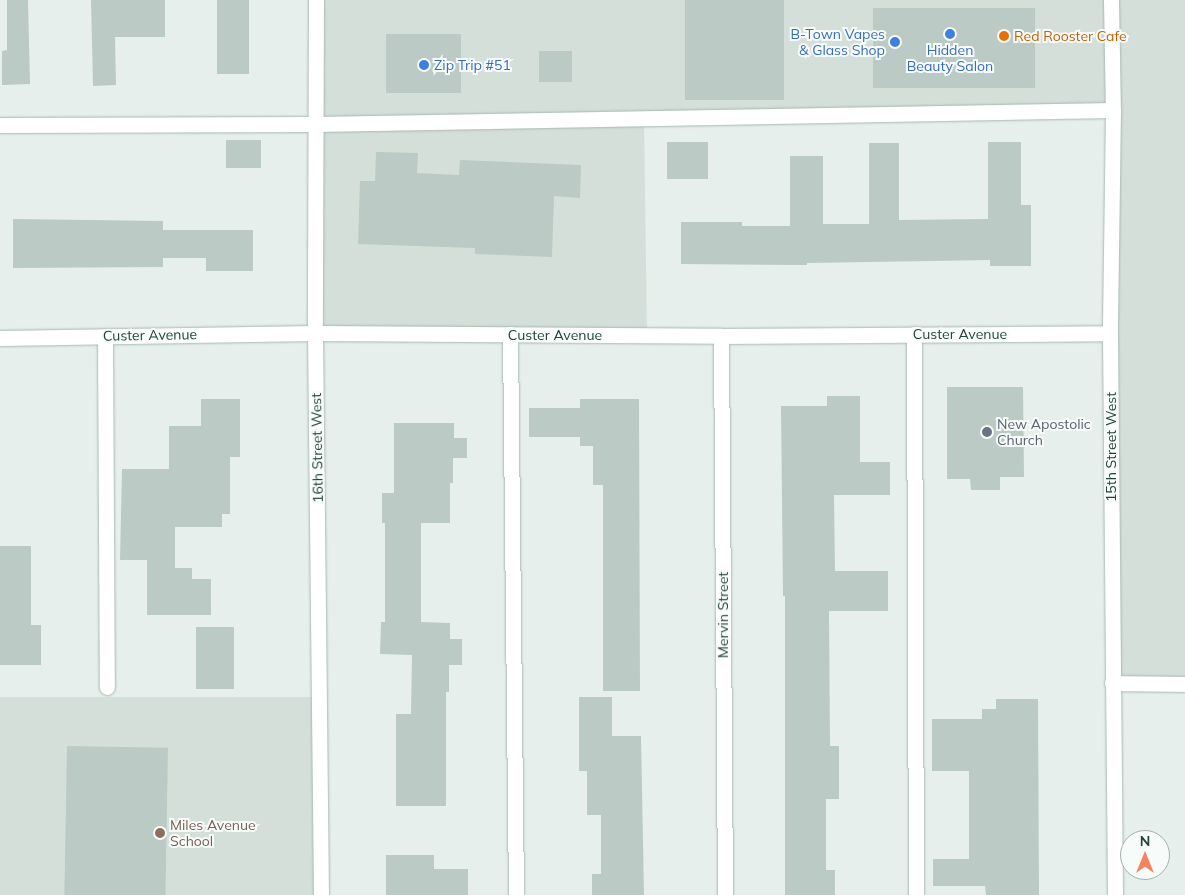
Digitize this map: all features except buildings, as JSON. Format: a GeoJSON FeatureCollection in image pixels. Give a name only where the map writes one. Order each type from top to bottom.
{"type":"FeatureCollection","features":[{"type":"Feature","properties":{"kind":"street","name":"16th Street West"},"geometry":{"type":"LineString","coordinates":[[316,0],[315,333],[321,895]]}},
{"type":"Feature","properties":{"kind":"street","name":"15th Street West"},"geometry":{"type":"LineString","coordinates":[[1111,0],[1113,110],[1110,333],[1115,895]]}},
{"type":"Feature","properties":{"kind":"street"},"geometry":{"type":"LineString","coordinates":[[0,125],[315,124],[1113,110]]}},
{"type":"Feature","properties":{"kind":"street","name":"Custer Avenue"},"geometry":{"type":"LineString","coordinates":[[0,338],[315,333],[720,336],[1110,333]]}},
{"type":"Feature","properties":{"kind":"street"},"geometry":{"type":"LineString","coordinates":[[510,334],[516,895]]}},
{"type":"Feature","properties":{"kind":"street"},"geometry":{"type":"LineString","coordinates":[[914,334],[916,895]]}},
{"type":"Feature","properties":{"kind":"street"},"geometry":{"type":"LineString","coordinates":[[105,336],[107,687]]}},
{"type":"Feature","properties":{"kind":"street","name":"Mervin Street"},"geometry":{"type":"LineString","coordinates":[[720,336],[725,895]]}},
{"type":"Feature","properties":{"kind":"street"},"geometry":{"type":"LineString","coordinates":[[1112,683],[1185,684]]}},
{"type":"Feature","properties":{"kind":"shaded area"},"geometry":{"type":"Polygon","coordinates":[[[315,0],[1185,0],[1185,684],[1112,683],[1112,110],[644,118],[647,335],[315,333],[315,0]]]}},
{"type":"Feature","properties":{"kind":"shaded area","name":"Miles Avenue School"},"geometry":{"type":"Polygon","coordinates":[[[0,697],[320,697],[320,895],[0,895],[0,697]]]}},
{"type":"Feature","properties":{"kind":"place","name":"Hidden Beauty Salon"},"geometry":{"type":"Point","coordinates":[950,34]}},
{"type":"Feature","properties":{"kind":"place","name":"Red Rooster Cafe"},"geometry":{"type":"Point","coordinates":[1004,36]}},
{"type":"Feature","properties":{"kind":"place","name":"B-Town Vapes & Glass Shop"},"geometry":{"type":"Point","coordinates":[895,42]}},
{"type":"Feature","properties":{"kind":"place","name":"Zip Trip #51"},"geometry":{"type":"Point","coordinates":[424,65]}},
{"type":"Feature","properties":{"kind":"place","name":"New Apostolic Church"},"geometry":{"type":"Point","coordinates":[987,432]}},
{"type":"Feature","properties":{"kind":"place","name":"Miles Avenue School"},"geometry":{"type":"Point","coordinates":[160,833]}}]}
